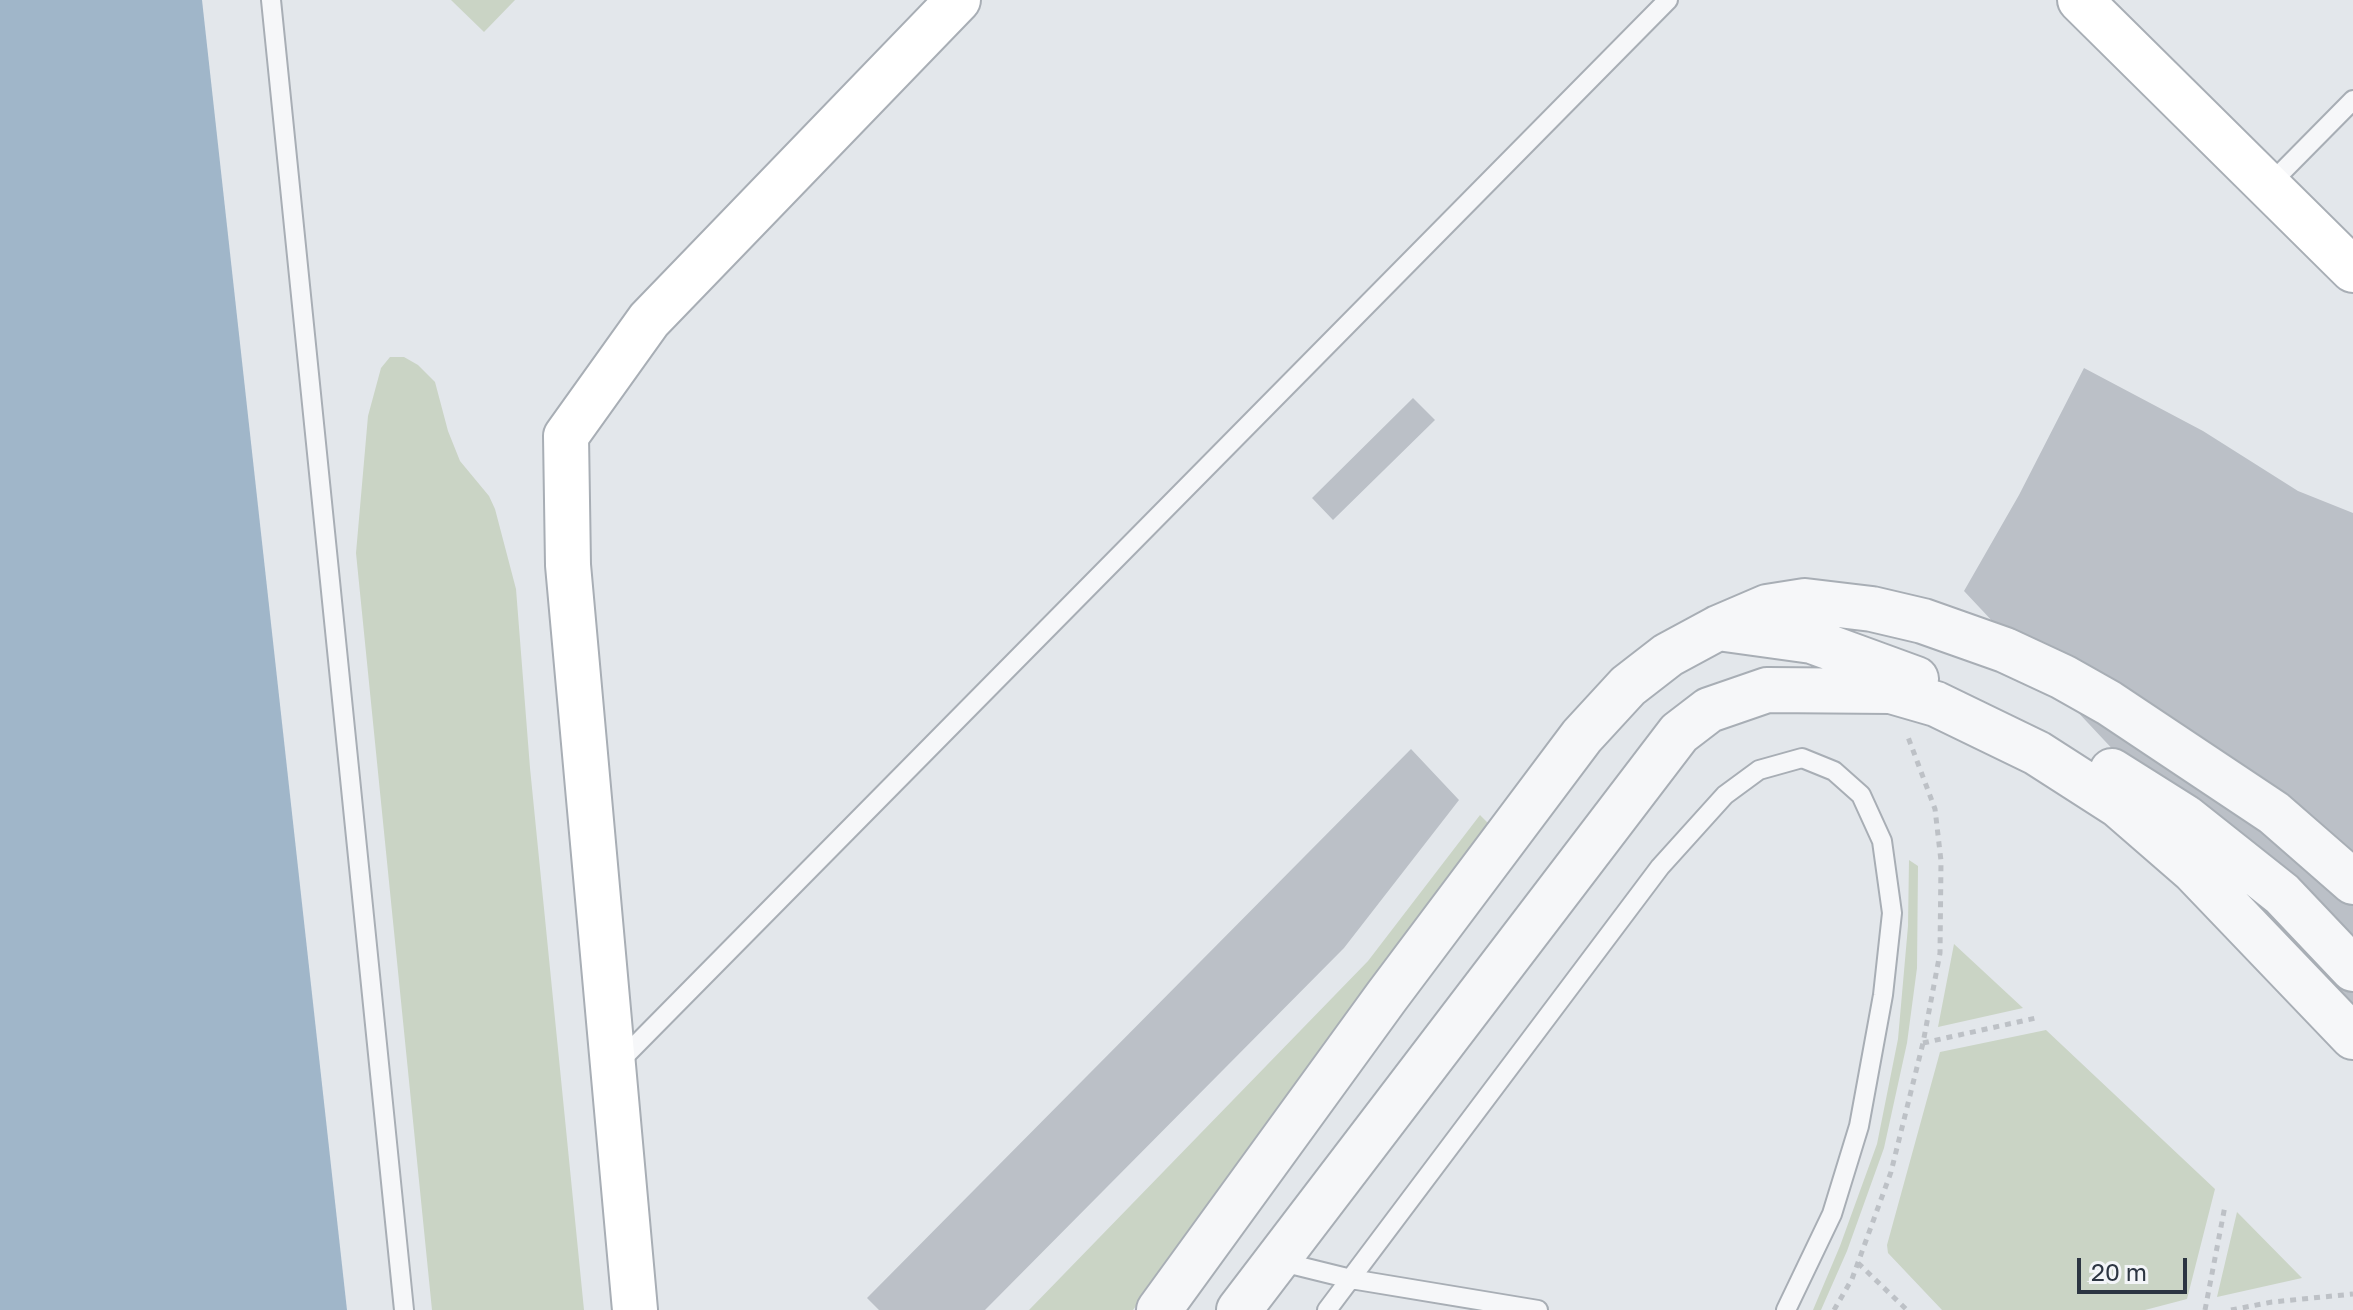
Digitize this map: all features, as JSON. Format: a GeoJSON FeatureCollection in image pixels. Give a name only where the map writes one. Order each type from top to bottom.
{"type":"FeatureCollection","features":[{"type":"Feature","properties":{"kind":"main road"},"geometry":{"type":"LineString","coordinates":[[635,1310],[568,565],[566,436],[649,320],[958,0]]}},
{"type":"Feature","properties":{"kind":"main road"},"geometry":{"type":"LineString","coordinates":[[2080,0],[2353,270]]}},
{"type":"Feature","properties":{"kind":"street"},"geometry":{"type":"LineString","coordinates":[[1159,1310],[1387,996],[1582,736],[1628,686],[1668,655],[1718,628],[1767,607],[1805,601],[1872,609],[1923,621],[2005,650],[2063,677],[2109,703],[2274,813],[2353,882]]}},
{"type":"Feature","properties":{"kind":"street"},"geometry":{"type":"LineString","coordinates":[[1718,628],[1812,641],[1969,700],[2076,749],[2185,817],[2222,845],[2282,894],[2353,969]]}},
{"type":"Feature","properties":{"kind":"street"},"geometry":{"type":"LineString","coordinates":[[1239,1310],[1679,733],[1709,710],[1767,690],[1891,691],[1936,704],[2037,753],[2118,805],[2194,871],[2353,1037]]}},
{"type":"Feature","properties":{"kind":"lane"},"geometry":{"type":"LineString","coordinates":[[271,0],[404,1310]]}},
{"type":"Feature","properties":{"kind":"lane"},"geometry":{"type":"LineString","coordinates":[[615,1067],[1668,0]]}},
{"type":"Feature","properties":{"kind":"lane"},"geometry":{"type":"LineString","coordinates":[[2268,186],[2353,100]]}},
{"type":"Feature","properties":{"kind":"lane"},"geometry":{"type":"LineString","coordinates":[[1327,1310],[1660,867],[1725,795],[1759,770],[1802,758],[1834,771],[1861,795],[1882,841],[1892,913],[1883,995],[1859,1126],[1832,1214],[1786,1310]]}},
{"type":"Feature","properties":{"kind":"lane"},"geometry":{"type":"LineString","coordinates":[[1277,1260],[1351,1279],[1538,1310]]}},
{"type":"Feature","properties":{"kind":"path"},"geometry":{"type":"LineString","coordinates":[[1923,1043],[2036,1018]]}},
{"type":"Feature","properties":{"kind":"path"},"geometry":{"type":"LineString","coordinates":[[2205,1310],[2225,1206]]}},
{"type":"Feature","properties":{"kind":"path"},"geometry":{"type":"LineString","coordinates":[[1858,1263],[1907,1310]]}},
{"type":"Feature","properties":{"kind":"path"},"geometry":{"type":"LineString","coordinates":[[2231,1310],[2272,1302],[2353,1294]]}},
{"type":"Feature","properties":{"kind":"green space"},"geometry":{"type":"Polygon","coordinates":[[[451,0],[515,0],[484,32],[451,0]]]}},
{"type":"Feature","properties":{"kind":"green space"},"geometry":{"type":"Polygon","coordinates":[[[390,357],[404,357],[418,365],[435,382],[460,461],[489,496],[495,509],[516,589],[530,768],[584,1310],[432,1310],[356,553],[368,416],[381,368],[390,357]]]}},
{"type":"Feature","properties":{"kind":"green space"},"geometry":{"type":"Polygon","coordinates":[[[1480,815],[1494,829],[1133,1310],[1029,1310],[1368,961],[1480,815]]]}},
{"type":"Feature","properties":{"kind":"green space"},"geometry":{"type":"Polygon","coordinates":[[[1909,860],[1918,866],[1917,968],[1907,1043],[1884,1148],[1847,1251],[1821,1310],[1813,1310],[1877,1144],[1898,1039],[1908,926],[1909,860]]]}},
{"type":"Feature","properties":{"kind":"green space"},"geometry":{"type":"Polygon","coordinates":[[[1954,944],[2023,1008],[1938,1027],[1954,944]]]}},
{"type":"Feature","properties":{"kind":"green space"},"geometry":{"type":"Polygon","coordinates":[[[2046,1030],[2215,1189],[2187,1299],[2145,1310],[1942,1310],[1888,1253],[1887,1245],[1940,1052],[2046,1030]]]}},
{"type":"Feature","properties":{"kind":"green space"},"geometry":{"type":"Polygon","coordinates":[[[2237,1212],[2302,1278],[2217,1297],[2237,1212]]]}},
{"type":"Feature","properties":{"kind":"water"},"geometry":{"type":"Polygon","coordinates":[[[0,0],[202,0],[347,1310],[0,1310],[0,0]]]}},
{"type":"Feature","properties":{"kind":"building"},"geometry":{"type":"Polygon","coordinates":[[[2084,368],[2203,431],[2298,491],[2353,513],[2353,1016],[2119,756],[1964,591],[2019,495],[2084,368]]]}},
{"type":"Feature","properties":{"kind":"building"},"geometry":{"type":"Polygon","coordinates":[[[1413,398],[1435,420],[1333,520],[1312,498],[1413,398]]]}},
{"type":"Feature","properties":{"kind":"building"},"geometry":{"type":"Polygon","coordinates":[[[1411,749],[1459,800],[1344,948],[985,1310],[879,1310],[867,1298],[1411,749]]]}}]}
